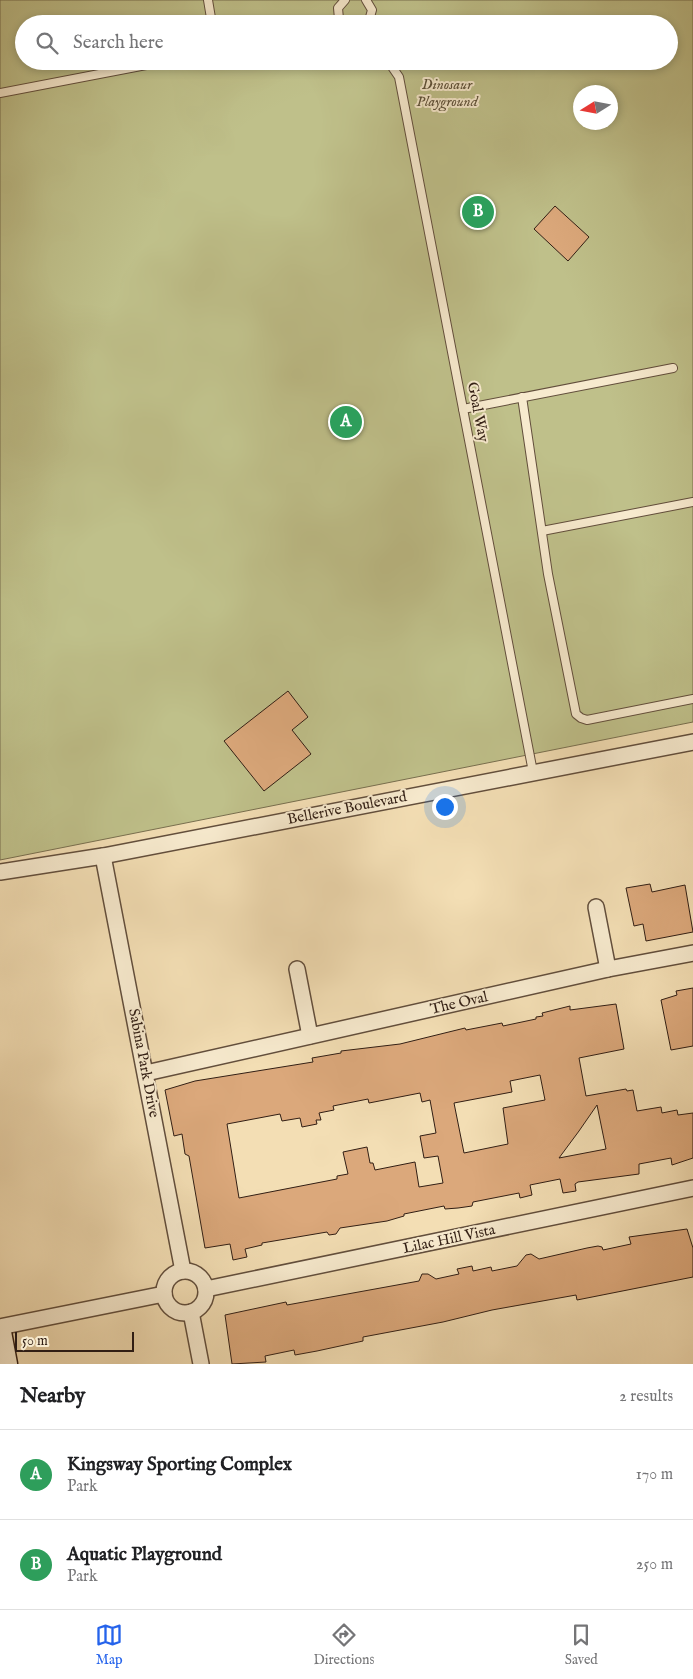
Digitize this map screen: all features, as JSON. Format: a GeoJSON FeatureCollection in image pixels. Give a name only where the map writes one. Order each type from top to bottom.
{"type":"FeatureCollection","features":[{"type":"Feature","properties":{"kind":"main road"},"geometry":{"type":"LineString","coordinates":[[0,1332],[6,1364]]}},
{"type":"Feature","properties":{"kind":"street","name":"Bellerive Boulevard"},"geometry":{"type":"LineString","coordinates":[[0,872],[104,856],[693,742]]}},
{"type":"Feature","properties":{"kind":"street","name":"Sabina Park Drive"},"geometry":{"type":"LineString","coordinates":[[104,856],[183,1270]]}},
{"type":"Feature","properties":{"kind":"street"},"geometry":{"type":"LineString","coordinates":[[596,907],[608,969]]}},
{"type":"Feature","properties":{"kind":"street","name":"The Oval"},"geometry":{"type":"LineString","coordinates":[[146,1073],[608,969],[693,953]]}},
{"type":"Feature","properties":{"kind":"street"},"geometry":{"type":"LineString","coordinates":[[296,969],[310,1036]]}},
{"type":"Feature","properties":{"kind":"street","name":"Lilac Hill Vista"},"geometry":{"type":"LineString","coordinates":[[206,1289],[693,1188]]}},
{"type":"Feature","properties":{"kind":"street"},"geometry":{"type":"LineString","coordinates":[[183,1270],[197,1274],[206,1289],[202,1304],[191,1312],[184,1313],[170,1307],[164,1294],[167,1280],[172,1275],[183,1270]]}},
{"type":"Feature","properties":{"kind":"street"},"geometry":{"type":"LineString","coordinates":[[0,1327],[164,1294]]}},
{"type":"Feature","properties":{"kind":"street"},"geometry":{"type":"LineString","coordinates":[[191,1312],[201,1364]]}},
{"type":"Feature","properties":{"kind":"lane"},"geometry":{"type":"LineString","coordinates":[[208,0],[210,15]]}},
{"type":"Feature","properties":{"kind":"lane"},"geometry":{"type":"LineString","coordinates":[[339,15],[338,8],[342,1]]}},
{"type":"Feature","properties":{"kind":"lane"},"geometry":{"type":"LineString","coordinates":[[370,1],[372,15]]}},
{"type":"Feature","properties":{"kind":"lane"},"geometry":{"type":"LineString","coordinates":[[0,93],[120,70]]}},
{"type":"Feature","properties":{"kind":"lane","name":"Goal Way"},"geometry":{"type":"LineString","coordinates":[[394,70],[399,77],[533,772]]}},
{"type":"Feature","properties":{"kind":"lane"},"geometry":{"type":"LineString","coordinates":[[463,409],[672,368]]}},
{"type":"Feature","properties":{"kind":"lane"},"geometry":{"type":"LineString","coordinates":[[522,398],[548,574],[576,714],[587,720],[693,699]]}},
{"type":"Feature","properties":{"kind":"lane"},"geometry":{"type":"LineString","coordinates":[[542,531],[693,502]]}},
{"type":"Feature","properties":{"kind":"green space","name":"Dinosaur Playground"},"geometry":{"type":"Polygon","coordinates":[[[0,0],[693,0],[693,722],[0,860],[0,0]]]}},
{"type":"Feature","properties":{"kind":"building"},"geometry":{"type":"Polygon","coordinates":[[[555,206],[589,237],[568,261],[534,229],[555,206]]]}},
{"type":"Feature","properties":{"kind":"building"},"geometry":{"type":"Polygon","coordinates":[[[288,691],[308,717],[292,730],[311,754],[264,791],[224,741],[288,691]]]}},
{"type":"Feature","properties":{"kind":"building"},"geometry":{"type":"Polygon","coordinates":[[[650,884],[652,892],[685,885],[693,932],[646,941],[643,924],[634,926],[626,888],[650,884]]]}},
{"type":"Feature","properties":{"kind":"building"},"geometry":{"type":"Polygon","coordinates":[[[693,988],[693,1046],[671,1050],[661,1000],[677,995],[676,991],[693,988]]]}},
{"type":"Feature","properties":{"kind":"building"},"geometry":{"type":"Polygon","coordinates":[[[616,1004],[624,1049],[579,1058],[586,1096],[626,1089],[627,1091],[633,1090],[637,1111],[661,1107],[662,1113],[677,1110],[678,1115],[693,1113],[693,1158],[672,1165],[671,1158],[639,1164],[639,1174],[578,1182],[575,1184],[576,1191],[563,1193],[560,1179],[530,1185],[532,1195],[520,1198],[519,1193],[473,1202],[472,1206],[445,1209],[444,1206],[404,1214],[404,1216],[387,1221],[340,1228],[336,1234],[329,1235],[327,1232],[262,1243],[262,1245],[245,1249],[247,1257],[233,1260],[230,1244],[205,1248],[189,1156],[185,1154],[182,1134],[174,1136],[165,1090],[195,1081],[313,1062],[312,1058],[341,1053],[341,1051],[400,1044],[465,1028],[466,1030],[502,1023],[503,1026],[536,1019],[536,1017],[543,1016],[542,1013],[570,1006],[570,1010],[616,1004]],[[540,1075],[510,1081],[512,1092],[454,1103],[464,1153],[508,1144],[503,1108],[545,1100],[540,1075]],[[420,1093],[369,1103],[368,1099],[333,1106],[334,1110],[319,1113],[321,1120],[316,1120],[317,1124],[302,1127],[300,1118],[282,1121],[280,1114],[227,1124],[239,1198],[337,1179],[337,1176],[348,1174],[343,1152],[367,1147],[370,1163],[373,1163],[375,1170],[415,1162],[419,1187],[443,1183],[438,1156],[424,1158],[420,1136],[436,1133],[430,1100],[422,1102],[420,1093]],[[597,1105],[559,1158],[606,1149],[597,1105]]]}},
{"type":"Feature","properties":{"kind":"building"},"geometry":{"type":"Polygon","coordinates":[[[687,1229],[693,1248],[693,1277],[577,1300],[576,1295],[492,1310],[443,1322],[363,1337],[363,1341],[317,1351],[295,1355],[294,1350],[265,1356],[266,1362],[232,1364],[225,1315],[286,1302],[287,1305],[419,1281],[422,1274],[428,1274],[436,1279],[459,1274],[457,1269],[472,1266],[473,1271],[491,1267],[492,1271],[517,1266],[526,1255],[531,1254],[539,1259],[598,1246],[602,1247],[603,1250],[631,1244],[629,1237],[687,1229]]]}},
{"type":"Feature","properties":{"kind":"place","name":"Aquatic Playground"},"geometry":{"type":"Point","coordinates":[478,212]}},
{"type":"Feature","properties":{"kind":"place","name":"Kingsway Sporting Complex"},"geometry":{"type":"Point","coordinates":[346,422]}}]}
